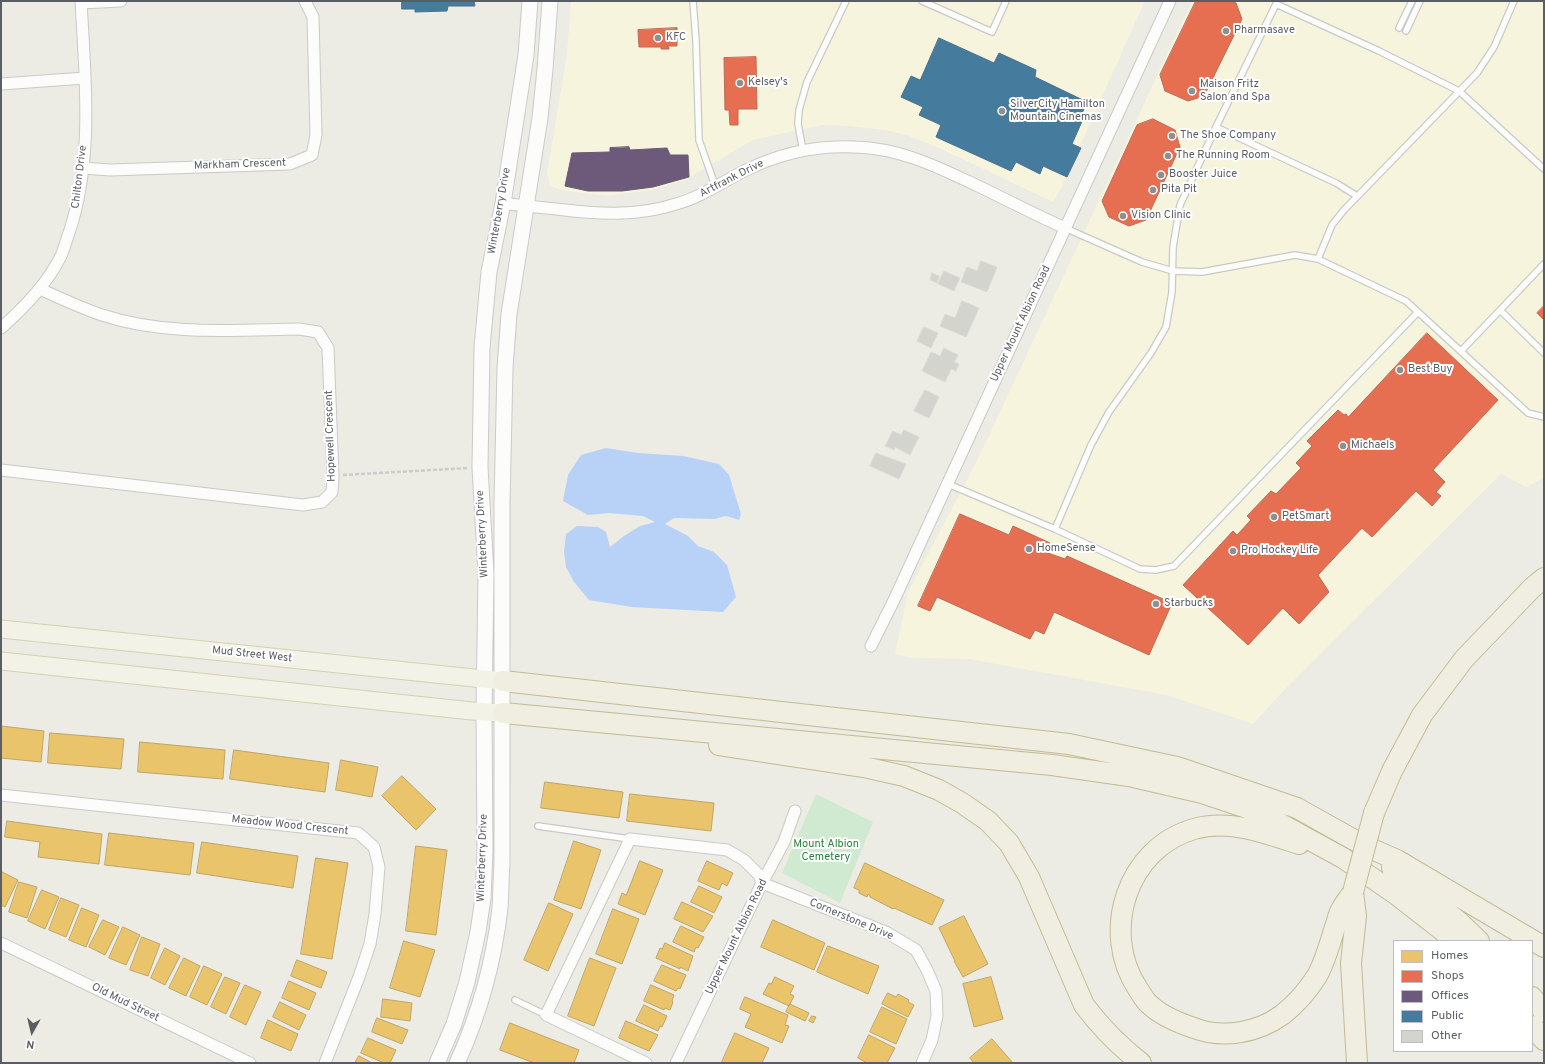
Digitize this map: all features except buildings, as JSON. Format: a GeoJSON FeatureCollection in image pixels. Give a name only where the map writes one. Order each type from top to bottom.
{"type":"FeatureCollection","features":[{"type":"Feature","properties":{"kind":"highway"},"geometry":{"type":"LineString","coordinates":[[1342,858],[1255,830],[1234,826],[1212,826],[1195,829],[1179,835],[1160,846],[1141,866],[1129,887],[1122,910],[1120,931],[1122,950],[1130,976],[1148,1004],[1167,1017],[1206,1033],[1227,1034],[1242,1032],[1267,1024],[1283,1014],[1299,998],[1317,976],[1341,911],[1353,892],[1374,813],[1392,772],[1422,716],[1464,659],[1532,588],[1544,578]]}},
{"type":"Feature","properties":{"kind":"highway"},"geometry":{"type":"LineString","coordinates":[[494,680],[1069,744],[1185,769],[1297,808],[1365,846],[1398,860],[1532,940]]}},
{"type":"Feature","properties":{"kind":"highway"},"geometry":{"type":"LineString","coordinates":[[493,713],[1044,764],[1129,776],[1202,793],[1259,812],[1342,858],[1397,895],[1455,940]]}},
{"type":"Feature","properties":{"kind":"highway"},"geometry":{"type":"LineString","coordinates":[[609,723],[733,748],[864,767],[904,776],[939,790],[962,803],[988,821],[1009,843],[1029,877],[1084,1005],[1096,1021],[1118,1045],[1141,1063]]}},
{"type":"Feature","properties":{"kind":"highway"},"geometry":{"type":"LineString","coordinates":[[1365,846],[1458,921],[1478,940]]}},
{"type":"Feature","properties":{"kind":"highway"},"geometry":{"type":"LineString","coordinates":[[1353,892],[1356,916],[1351,963],[1357,1063]]}},
{"type":"Feature","properties":{"kind":"highway"},"geometry":{"type":"LineString","coordinates":[[1533,940],[1544,947]]}},
{"type":"Feature","properties":{"kind":"highway"},"geometry":{"type":"LineString","coordinates":[[1533,998],[1544,1012]]}},
{"type":"Feature","properties":{"kind":"highway"},"geometry":{"type":"LineString","coordinates":[[1533,1027],[1544,1040]]}},
{"type":"Feature","properties":{"kind":"main road","name":"Mud Street West"},"geometry":{"type":"LineString","coordinates":[[1,629],[494,680]]}},
{"type":"Feature","properties":{"kind":"main road"},"geometry":{"type":"LineString","coordinates":[[1,661],[493,713]]}},
{"type":"Feature","properties":{"kind":"street"},"geometry":{"type":"LineString","coordinates":[[81,2],[121,1]]}},
{"type":"Feature","properties":{"kind":"street","name":"Markham Crescent"},"geometry":{"type":"LineString","coordinates":[[83,168],[110,170],[290,164],[312,155],[316,135],[313,17],[305,1]]}},
{"type":"Feature","properties":{"kind":"street","name":"Winterberry Drive"},"geometry":{"type":"LineString","coordinates":[[494,680],[480,467],[482,347],[490,272],[526,55],[530,1]]}},
{"type":"Feature","properties":{"kind":"street","name":"Winterberry Drive"},"geometry":{"type":"LineString","coordinates":[[437,1063],[454,1024],[467,982],[478,932],[483,898],[493,713],[502,502],[505,368],[509,314],[540,118],[545,76],[550,1]]}},
{"type":"Feature","properties":{"kind":"street","name":"Upper Mount Albion Road"},"geometry":{"type":"LineString","coordinates":[[871,646],[948,484],[1170,1]]}},
{"type":"Feature","properties":{"kind":"street","name":"Chilton Drive"},"geometry":{"type":"LineString","coordinates":[[1,328],[40,289],[61,256],[76,213],[83,168],[86,114],[81,2]]}},
{"type":"Feature","properties":{"kind":"street"},"geometry":{"type":"LineString","coordinates":[[1,84],[85,78]]}},
{"type":"Feature","properties":{"kind":"street","name":"Artfrank Drive"},"geometry":{"type":"LineString","coordinates":[[502,203],[525,207],[596,214],[633,213],[676,205],[716,188],[774,158],[823,148],[856,147],[889,151],[936,166],[1065,228]]}},
{"type":"Feature","properties":{"kind":"street","name":"Hopewell Crescent"},"geometry":{"type":"LineString","coordinates":[[1,470],[303,505],[322,502],[332,492],[333,476],[328,348],[318,332],[299,329],[183,330],[148,325],[102,315],[40,289]]}},
{"type":"Feature","properties":{"kind":"street","name":"Winterberry Drive"},"geometry":{"type":"LineString","coordinates":[[457,1063],[466,1044],[487,978],[495,944],[500,907],[502,862],[493,713]]}},
{"type":"Feature","properties":{"kind":"street","name":"Meadow Wood Crescent"},"geometry":{"type":"LineString","coordinates":[[1,795],[358,833],[374,846],[379,867],[375,914],[370,944],[359,977],[325,1063]]}},
{"type":"Feature","properties":{"kind":"street","name":"Upper Mount Albion Road"},"geometry":{"type":"LineString","coordinates":[[676,1063],[762,883],[784,842],[795,811]]}},
{"type":"Feature","properties":{"kind":"street"},"geometry":{"type":"LineString","coordinates":[[646,1063],[546,1015],[630,839],[727,850],[744,860],[759,875],[762,883]]}},
{"type":"Feature","properties":{"kind":"street","name":"Cornerstone Drive"},"geometry":{"type":"LineString","coordinates":[[762,883],[886,932],[916,950],[936,991],[937,1016],[932,1040],[922,1063]]}},
{"type":"Feature","properties":{"kind":"street","name":"Old Mud Street"},"geometry":{"type":"LineString","coordinates":[[1,943],[250,1063]]}},
{"type":"Feature","properties":{"kind":"lane"},"geometry":{"type":"LineString","coordinates":[[693,1],[696,41],[699,140],[716,188]]}},
{"type":"Feature","properties":{"kind":"lane"},"geometry":{"type":"LineString","coordinates":[[803,151],[798,124],[799,110],[808,82],[846,1]]}},
{"type":"Feature","properties":{"kind":"lane"},"geometry":{"type":"LineString","coordinates":[[922,1],[992,32],[1006,1]]}},
{"type":"Feature","properties":{"kind":"lane"},"geometry":{"type":"LineString","coordinates":[[1399,28],[1412,1]]}},
{"type":"Feature","properties":{"kind":"lane"},"geometry":{"type":"LineString","coordinates":[[1406,31],[1420,1]]}},
{"type":"Feature","properties":{"kind":"lane"},"geometry":{"type":"LineString","coordinates":[[1318,259],[1332,226],[1344,210],[1477,73],[1494,47],[1514,1]]}},
{"type":"Feature","properties":{"kind":"lane"},"geometry":{"type":"LineString","coordinates":[[1055,528],[1091,445],[1109,412],[1151,353],[1166,327],[1172,292],[1173,247],[1180,205],[1276,4],[1379,51],[1459,90],[1544,169]]}},
{"type":"Feature","properties":{"kind":"lane"},"geometry":{"type":"LineString","coordinates":[[1216,127],[1336,183],[1357,196]]}},
{"type":"Feature","properties":{"kind":"lane"},"geometry":{"type":"LineString","coordinates":[[1065,228],[1142,262],[1172,271],[1202,272],[1295,255],[1318,259],[1406,301],[1528,413],[1544,417]]}},
{"type":"Feature","properties":{"kind":"lane"},"geometry":{"type":"LineString","coordinates":[[1461,352],[1544,264]]}},
{"type":"Feature","properties":{"kind":"lane"},"geometry":{"type":"LineString","coordinates":[[1500,310],[1544,353]]}},
{"type":"Feature","properties":{"kind":"lane"},"geometry":{"type":"LineString","coordinates":[[948,484],[1055,528],[1140,569],[1156,570],[1174,566],[1418,312]]}},
{"type":"Feature","properties":{"kind":"lane"},"geometry":{"type":"LineString","coordinates":[[538,826],[630,839]]}},
{"type":"Feature","properties":{"kind":"lane"},"geometry":{"type":"LineString","coordinates":[[515,1000],[546,1015]]}},
{"type":"Feature","properties":{"kind":"path"},"geometry":{"type":"LineString","coordinates":[[333,476],[480,467]]}},
{"type":"Feature","properties":{"kind":"shaded area"},"geometry":{"type":"Polygon","coordinates":[[[571,1],[1145,1],[1060,190],[1053,202],[939,148],[906,135],[885,130],[822,125],[753,140],[685,180],[652,190],[607,196],[560,190],[550,186],[547,173],[567,53],[571,1]]]}},
{"type":"Feature","properties":{"kind":"shaded area"},"geometry":{"type":"Polygon","coordinates":[[[1192,1],[1544,1],[1544,478],[1526,487],[1501,474],[1287,687],[1253,724],[1166,695],[969,659],[911,658],[895,654],[908,592],[977,461],[1192,1]]]}},
{"type":"Feature","properties":{"kind":"green space","name":"Mount Albion Cemetery"},"geometry":{"type":"Polygon","coordinates":[[[816,794],[873,822],[840,903],[782,873],[816,794]]]}},
{"type":"Feature","properties":{"kind":"water"},"geometry":{"type":"Polygon","coordinates":[[[606,448],[638,453],[683,456],[719,464],[729,475],[741,514],[739,520],[726,516],[714,519],[674,518],[665,524],[688,536],[698,546],[714,552],[727,565],[736,597],[723,612],[632,607],[589,600],[574,582],[566,567],[564,552],[566,534],[577,526],[598,527],[606,532],[610,547],[640,526],[655,522],[643,516],[609,513],[588,515],[563,501],[568,475],[581,455],[606,448]]]}},
{"type":"Feature","properties":{"kind":"place","name":"Pharmasave"},"geometry":{"type":"Point","coordinates":[1226,31]}},
{"type":"Feature","properties":{"kind":"place","name":"KFC"},"geometry":{"type":"Point","coordinates":[658,38]}},
{"type":"Feature","properties":{"kind":"place","name":"Kelsey's"},"geometry":{"type":"Point","coordinates":[740,83]}},
{"type":"Feature","properties":{"kind":"place","name":"Maison Fritz Salon and Spa"},"geometry":{"type":"Point","coordinates":[1192,91]}},
{"type":"Feature","properties":{"kind":"place","name":"SilverCity Hamilton Mountain Cinemas"},"geometry":{"type":"Point","coordinates":[1002,111]}},
{"type":"Feature","properties":{"kind":"place","name":"The Shoe Company"},"geometry":{"type":"Point","coordinates":[1172,136]}},
{"type":"Feature","properties":{"kind":"place","name":"The Running Room"},"geometry":{"type":"Point","coordinates":[1168,156]}},
{"type":"Feature","properties":{"kind":"place","name":"Booster Juice"},"geometry":{"type":"Point","coordinates":[1161,175]}},
{"type":"Feature","properties":{"kind":"place","name":"Pita Pit"},"geometry":{"type":"Point","coordinates":[1153,190]}},
{"type":"Feature","properties":{"kind":"place","name":"Vision Clinic"},"geometry":{"type":"Point","coordinates":[1123,216]}},
{"type":"Feature","properties":{"kind":"place","name":"Best Buy"},"geometry":{"type":"Point","coordinates":[1400,370]}},
{"type":"Feature","properties":{"kind":"place","name":"Michaels"},"geometry":{"type":"Point","coordinates":[1343,446]}},
{"type":"Feature","properties":{"kind":"place","name":"PetSmart"},"geometry":{"type":"Point","coordinates":[1274,517]}},
{"type":"Feature","properties":{"kind":"place","name":"HomeSense"},"geometry":{"type":"Point","coordinates":[1029,549]}},
{"type":"Feature","properties":{"kind":"place","name":"Pro Hockey Life"},"geometry":{"type":"Point","coordinates":[1233,551]}},
{"type":"Feature","properties":{"kind":"place","name":"Starbucks"},"geometry":{"type":"Point","coordinates":[1156,604]}}]}
